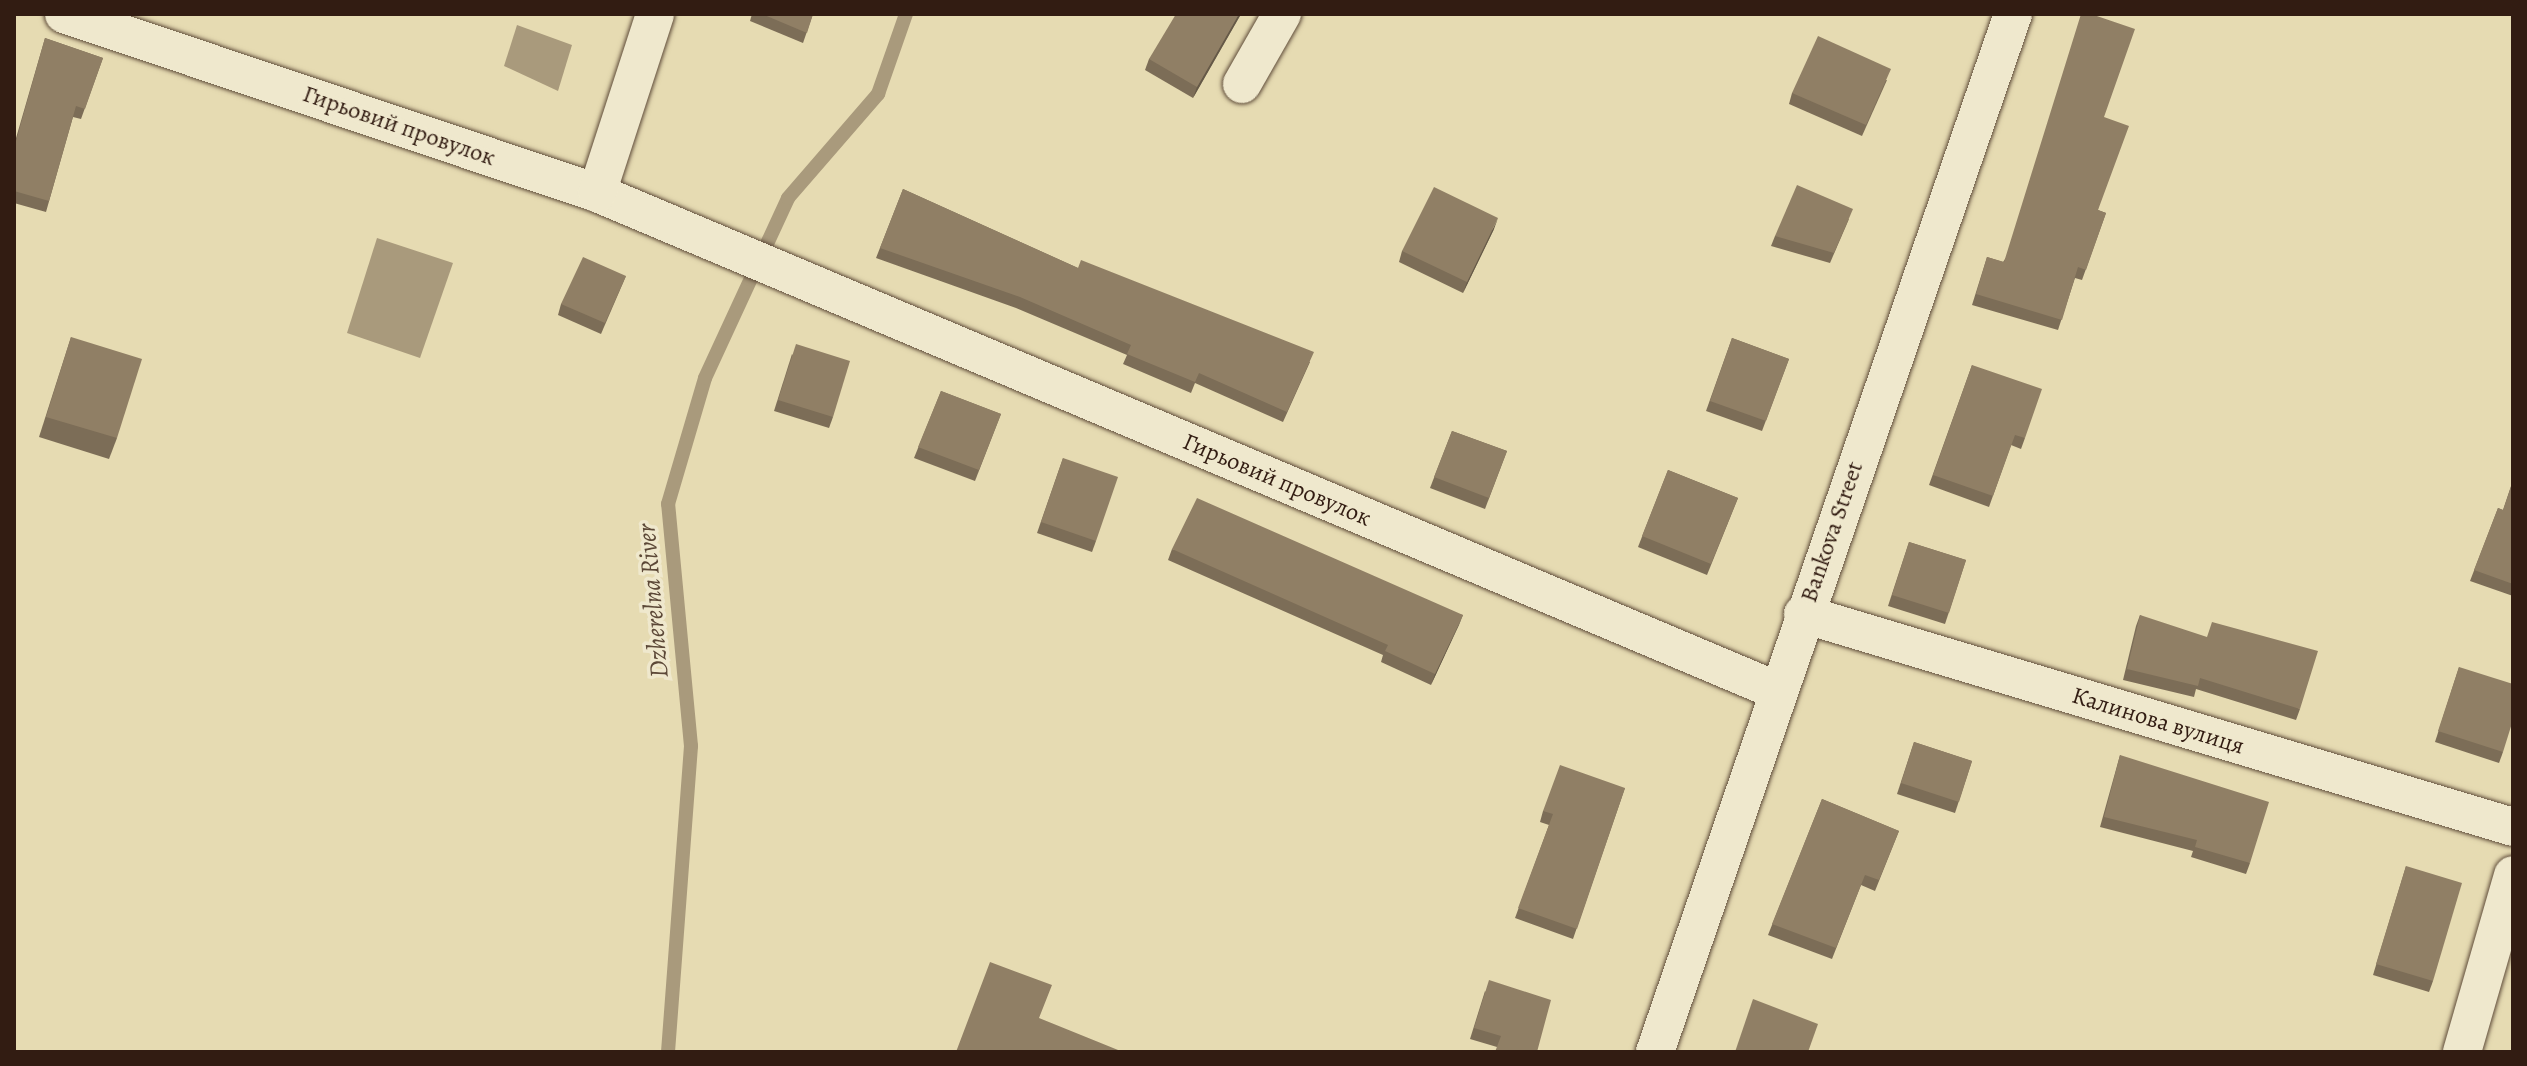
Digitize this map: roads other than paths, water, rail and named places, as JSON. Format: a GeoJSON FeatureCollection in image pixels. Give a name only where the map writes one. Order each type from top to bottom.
{"type":"FeatureCollection","features":[{"type":"Feature","properties":{"kind":"street","name":"Гирьовий провулок"},"geometry":{"type":"LineString","coordinates":[[64,14],[597,193],[1775,690]]}},
{"type":"Feature","properties":{"kind":"street"},"geometry":{"type":"LineString","coordinates":[[597,193],[655,14]]}},
{"type":"Feature","properties":{"kind":"street"},"geometry":{"type":"LineString","coordinates":[[1242,84],[1282,14]]}},
{"type":"Feature","properties":{"kind":"street","name":"Bankova Street"},"geometry":{"type":"LineString","coordinates":[[1655,1052],[1775,690],[2013,14]]}},
{"type":"Feature","properties":{"kind":"street","name":"Калинова вулиця"},"geometry":{"type":"LineString","coordinates":[[1803,614],[2513,827]]}},
{"type":"Feature","properties":{"kind":"street"},"geometry":{"type":"LineString","coordinates":[[2462,1052],[2513,875]]}},
{"type":"Feature","properties":{"kind":"waterway","name":"Dzherelna River"},"geometry":{"type":"LineString","coordinates":[[668,1052],[691,746],[668,504],[705,378],[788,198],[878,94],[906,14]]}}]}
